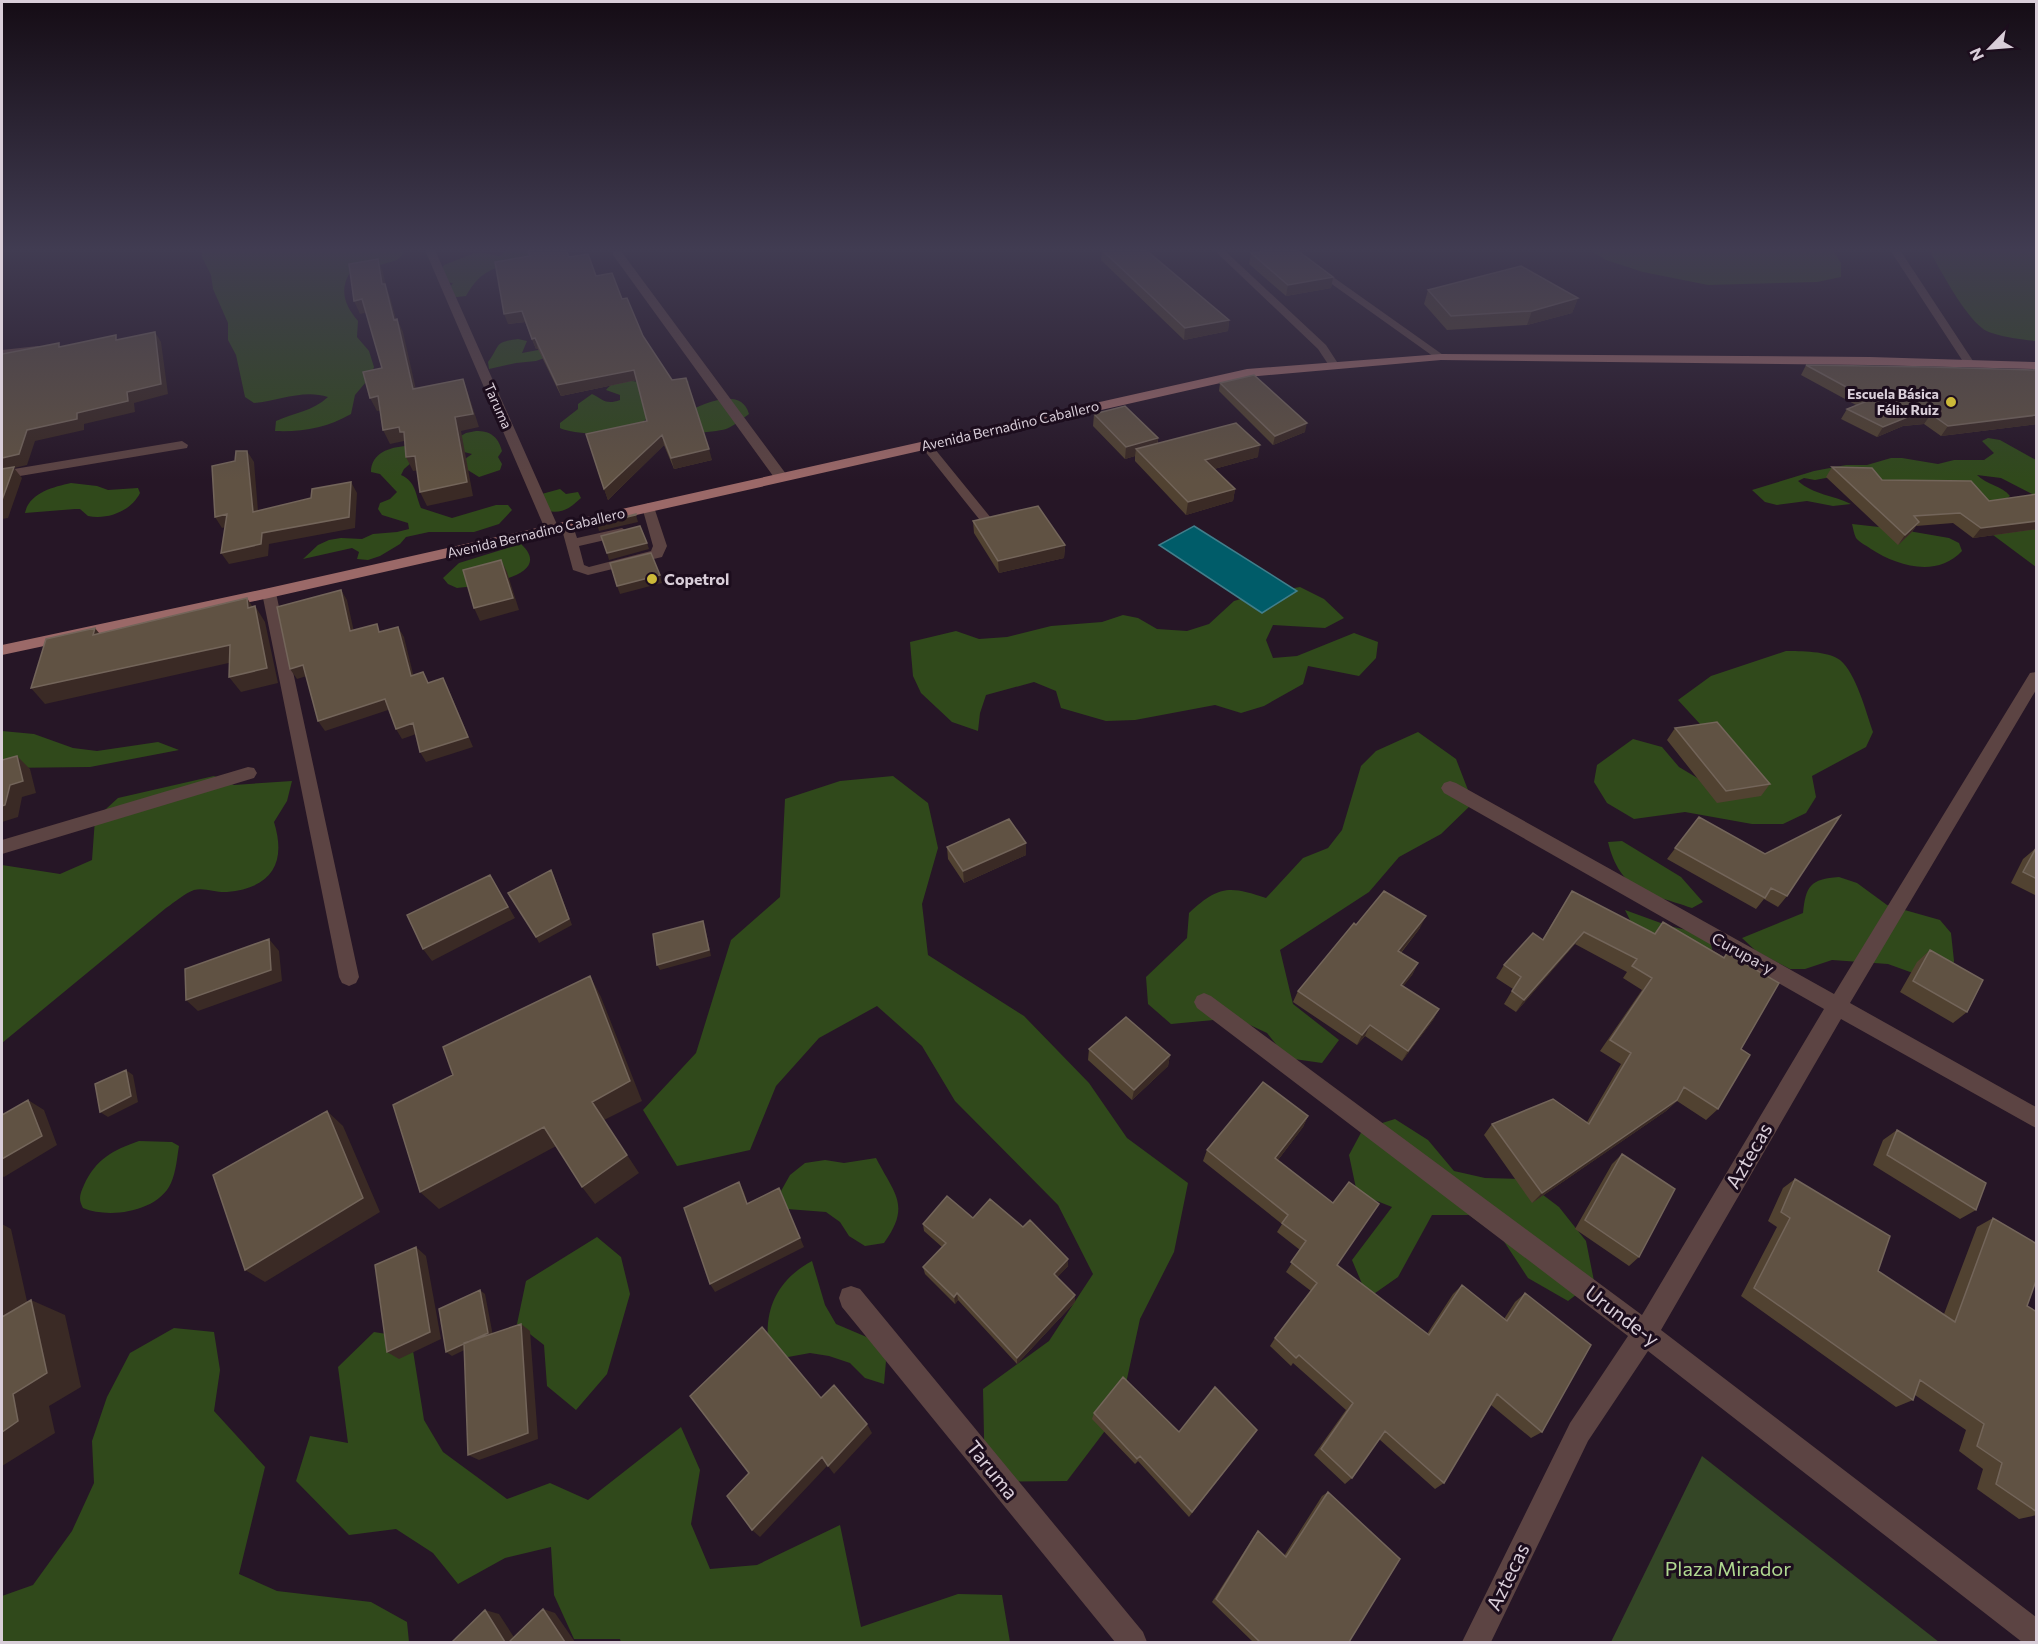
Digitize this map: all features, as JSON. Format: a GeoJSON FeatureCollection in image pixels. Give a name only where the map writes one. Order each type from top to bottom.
{"type":"FeatureCollection","features":[{"type":"Feature","properties":{"kind":"main road","name":"Avenida Bernadino Caballero"},"geometry":{"type":"LineString","coordinates":[[2,650],[269,593],[1247,373],[1441,357],[2037,366]]}},
{"type":"Feature","properties":{"kind":"street","name":"Taruma"},"geometry":{"type":"LineString","coordinates":[[463,327],[552,529]]}},
{"type":"Feature","properties":{"kind":"street"},"geometry":{"type":"LineString","coordinates":[[671,327],[782,477]]}},
{"type":"Feature","properties":{"kind":"street"},"geometry":{"type":"LineString","coordinates":[[2,475],[182,445]]}},
{"type":"Feature","properties":{"kind":"street"},"geometry":{"type":"LineString","coordinates":[[269,593],[349,977]]}},
{"type":"Feature","properties":{"kind":"street","name":"Aztecas"},"geometry":{"type":"LineString","coordinates":[[1476,1642],[1579,1432],[1645,1333],[1837,1006],[2037,677]]}},
{"type":"Feature","properties":{"kind":"street"},"geometry":{"type":"LineString","coordinates":[[2,847],[248,773]]}},
{"type":"Feature","properties":{"kind":"street","name":"Curupa-y"},"geometry":{"type":"LineString","coordinates":[[1450,788],[2037,1118]]}},
{"type":"Feature","properties":{"kind":"street","name":"Urunde-y"},"geometry":{"type":"LineString","coordinates":[[1204,1002],[1645,1333],[2037,1635]]}},
{"type":"Feature","properties":{"kind":"street","name":"Taruma"},"geometry":{"type":"LineString","coordinates":[[851,1298],[1133,1642]]}},
{"type":"Feature","properties":{"kind":"lane"},"geometry":{"type":"LineString","coordinates":[[1300,327],[1322,347],[1334,365]]}},
{"type":"Feature","properties":{"kind":"lane"},"geometry":{"type":"LineString","coordinates":[[1398,327],[1441,357]]}},
{"type":"Feature","properties":{"kind":"lane"},"geometry":{"type":"LineString","coordinates":[[1945,327],[1970,364]]}},
{"type":"Feature","properties":{"kind":"lane"},"geometry":{"type":"LineString","coordinates":[[2,353],[48,348]]}},
{"type":"Feature","properties":{"kind":"lane"},"geometry":{"type":"LineString","coordinates":[[926,445],[987,521]]}},
{"type":"Feature","properties":{"kind":"lane"},"geometry":{"type":"LineString","coordinates":[[642,527],[648,507]]}},
{"type":"Feature","properties":{"kind":"lane"},"geometry":{"type":"LineString","coordinates":[[567,526],[578,567],[588,571],[657,554],[660,546],[642,527]]}},
{"type":"Feature","properties":{"kind":"lane"},"geometry":{"type":"LineString","coordinates":[[573,543],[642,527]]}},
{"type":"Feature","properties":{"kind":"green space"},"geometry":{"type":"Polygon","coordinates":[[[228,327],[358,327],[357,337],[369,351],[374,367],[371,376],[355,395],[351,414],[333,423],[314,428],[275,431],[276,421],[310,409],[328,397],[309,394],[254,403],[245,397],[236,355],[228,340],[228,327]]]}},
{"type":"Feature","properties":{"kind":"green space"},"geometry":{"type":"Polygon","coordinates":[[[1981,327],[2036,327],[2036,341],[2016,339],[1981,327]]]}},
{"type":"Feature","properties":{"kind":"green space"},"geometry":{"type":"Polygon","coordinates":[[[518,339],[527,341],[522,353],[549,348],[553,355],[536,361],[489,369],[488,362],[498,345],[505,341],[518,339]]]}},
{"type":"Feature","properties":{"kind":"green space"},"geometry":{"type":"Polygon","coordinates":[[[683,379],[689,382],[644,421],[645,427],[720,400],[738,400],[745,405],[749,414],[726,429],[693,433],[615,435],[591,434],[560,428],[560,423],[578,409],[578,404],[592,394],[608,402],[620,400],[620,395],[606,390],[620,381],[657,383],[683,379]]]}},
{"type":"Feature","properties":{"kind":"green space"},"geometry":{"type":"Polygon","coordinates":[[[476,431],[493,435],[502,451],[498,457],[502,464],[500,470],[479,477],[458,464],[472,454],[464,452],[459,437],[476,431]]]}},
{"type":"Feature","properties":{"kind":"green space"},"geometry":{"type":"Polygon","coordinates":[[[1988,438],[2000,440],[2036,460],[2036,496],[2001,478],[1977,475],[2010,496],[2005,500],[2011,520],[2036,530],[2036,567],[1989,532],[1831,477],[1815,480],[1804,478],[1798,481],[1810,489],[1851,504],[1833,506],[1807,501],[1777,505],[1765,502],[1752,490],[1814,471],[1846,465],[1867,465],[1891,458],[1938,464],[1954,460],[1984,460],[1994,453],[1982,441],[1988,438]]]}},
{"type":"Feature","properties":{"kind":"green space"},"geometry":{"type":"Polygon","coordinates":[[[406,446],[411,463],[401,475],[410,481],[421,508],[452,518],[496,505],[508,505],[512,510],[499,524],[474,532],[429,532],[406,537],[400,544],[368,560],[357,559],[359,552],[352,548],[303,559],[318,545],[329,540],[362,539],[373,534],[409,529],[408,523],[382,515],[378,509],[380,503],[390,499],[397,492],[380,474],[371,472],[374,460],[383,452],[406,446]]]}},
{"type":"Feature","properties":{"kind":"green space"},"geometry":{"type":"Polygon","coordinates":[[[71,483],[97,486],[108,490],[138,488],[140,493],[125,509],[103,517],[88,516],[80,509],[25,513],[31,500],[43,492],[71,483]]]}},
{"type":"Feature","properties":{"kind":"green space"},"geometry":{"type":"Polygon","coordinates":[[[560,489],[566,494],[578,492],[581,498],[566,509],[558,512],[547,511],[538,495],[560,489]]]}},
{"type":"Feature","properties":{"kind":"green space"},"geometry":{"type":"Polygon","coordinates":[[[1852,524],[1949,538],[1959,543],[1962,551],[1952,559],[1929,567],[1905,564],[1881,555],[1859,541],[1852,524]]]}},
{"type":"Feature","properties":{"kind":"green space"},"geometry":{"type":"Polygon","coordinates":[[[521,544],[529,555],[529,565],[522,572],[510,578],[457,588],[448,584],[443,578],[459,563],[521,544]]]}},
{"type":"Feature","properties":{"kind":"green space"},"geometry":{"type":"Polygon","coordinates":[[[1300,587],[1324,599],[1344,618],[1325,628],[1273,625],[1266,640],[1273,658],[1297,656],[1354,633],[1378,642],[1376,658],[1359,676],[1308,666],[1303,684],[1264,706],[1241,713],[1215,705],[1135,720],[1106,721],[1061,708],[1056,691],[1034,682],[986,695],[980,713],[978,731],[952,722],[921,693],[913,676],[910,642],[956,631],[979,639],[1007,637],[1051,626],[1102,622],[1123,615],[1138,618],[1157,629],[1187,631],[1209,624],[1234,601],[1300,587]]]}},
{"type":"Feature","properties":{"kind":"green space"},"geometry":{"type":"Polygon","coordinates":[[[1786,651],[1821,653],[1840,660],[1856,683],[1873,732],[1866,747],[1812,776],[1816,797],[1806,813],[1783,824],[1752,824],[1685,812],[1634,819],[1607,803],[1594,782],[1597,765],[1633,739],[1662,747],[1679,767],[1734,800],[1711,736],[1678,700],[1711,676],[1786,651]]]}},
{"type":"Feature","properties":{"kind":"green space"},"geometry":{"type":"Polygon","coordinates":[[[2,731],[34,734],[73,748],[97,751],[158,742],[179,750],[90,767],[2,768],[2,731]]]}},
{"type":"Feature","properties":{"kind":"green space"},"geometry":{"type":"Polygon","coordinates":[[[1418,732],[1456,759],[1473,803],[1441,834],[1399,857],[1369,892],[1280,950],[1293,1004],[1339,1040],[1322,1063],[1287,1058],[1267,1033],[1235,1018],[1171,1024],[1148,1004],[1146,977],[1187,938],[1189,913],[1209,897],[1225,890],[1243,891],[1266,898],[1303,858],[1328,848],[1342,830],[1361,766],[1376,751],[1418,732]]]}},
{"type":"Feature","properties":{"kind":"green space"},"geometry":{"type":"Polygon","coordinates":[[[214,776],[234,785],[292,781],[287,801],[274,822],[278,837],[278,850],[272,871],[265,879],[242,890],[223,892],[198,889],[184,895],[2,1043],[2,865],[60,874],[92,860],[95,819],[118,798],[214,776]]]}},
{"type":"Feature","properties":{"kind":"green space"},"geometry":{"type":"Polygon","coordinates":[[[893,776],[928,803],[938,848],[922,904],[928,955],[1024,1016],[1089,1083],[1127,1138],[1188,1183],[1174,1252],[1140,1319],[1120,1411],[1067,1481],[985,1482],[983,1389],[1049,1341],[1093,1274],[1058,1205],[955,1101],[922,1046],[877,1006],[819,1038],[776,1086],[750,1150],[677,1166],[643,1110],[696,1053],[731,940],[780,897],[785,799],[840,781],[893,776]]]}},
{"type":"Feature","properties":{"kind":"green space"},"geometry":{"type":"Polygon","coordinates":[[[1622,841],[1681,877],[1703,902],[1692,908],[1638,888],[1620,871],[1613,859],[1608,842],[1622,841]]]}},
{"type":"Feature","properties":{"kind":"green space"},"geometry":{"type":"Polygon","coordinates":[[[1839,877],[1857,883],[1887,905],[1940,920],[1951,933],[1954,961],[1951,972],[1924,977],[1888,964],[1832,960],[1805,969],[1790,969],[1756,951],[1742,938],[1803,913],[1806,896],[1811,886],[1822,880],[1839,877]]]}},
{"type":"Feature","properties":{"kind":"green space"},"geometry":{"type":"Polygon","coordinates":[[[1625,910],[1669,926],[1704,934],[1711,945],[1715,959],[1679,946],[1631,922],[1625,910]]]}},
{"type":"Feature","properties":{"kind":"green space"},"geometry":{"type":"Polygon","coordinates":[[[1395,1119],[1428,1140],[1454,1171],[1485,1178],[1522,1179],[1559,1207],[1586,1241],[1594,1281],[1568,1301],[1528,1278],[1503,1240],[1469,1215],[1432,1215],[1398,1277],[1368,1298],[1352,1260],[1392,1207],[1357,1193],[1349,1155],[1363,1129],[1395,1119]]]}},
{"type":"Feature","properties":{"kind":"green space"},"geometry":{"type":"Polygon","coordinates":[[[139,1141],[172,1142],[179,1146],[173,1179],[165,1193],[144,1207],[119,1213],[83,1208],[80,1202],[81,1194],[94,1168],[113,1152],[139,1141]]]}},
{"type":"Feature","properties":{"kind":"green space"},"geometry":{"type":"Polygon","coordinates":[[[876,1158],[894,1191],[898,1209],[897,1219],[884,1243],[865,1246],[849,1236],[840,1222],[826,1212],[787,1209],[781,1191],[790,1175],[805,1163],[825,1160],[844,1163],[876,1158]]]}},
{"type":"Feature","properties":{"kind":"green space"},"geometry":{"type":"Polygon","coordinates":[[[597,1237],[621,1257],[630,1294],[607,1374],[576,1410],[547,1386],[544,1345],[517,1324],[526,1281],[597,1237]]]}},
{"type":"Feature","properties":{"kind":"green space"},"geometry":{"type":"Polygon","coordinates":[[[812,1261],[825,1305],[836,1324],[876,1341],[886,1361],[884,1384],[865,1378],[850,1363],[829,1356],[810,1353],[788,1357],[769,1349],[768,1321],[775,1298],[790,1277],[812,1261]]]}},
{"type":"Feature","properties":{"kind":"green space"},"geometry":{"type":"Polygon","coordinates":[[[174,1328],[214,1332],[220,1370],[214,1411],[265,1467],[239,1574],[277,1591],[371,1602],[407,1622],[409,1642],[2,1642],[2,1596],[33,1585],[72,1531],[94,1483],[92,1441],[107,1397],[130,1353],[174,1328]]]}},
{"type":"Feature","properties":{"kind":"green space"},"geometry":{"type":"Polygon","coordinates":[[[374,1332],[411,1338],[424,1420],[443,1452],[507,1499],[550,1483],[588,1500],[681,1427],[700,1470],[691,1524],[710,1569],[757,1565],[840,1525],[861,1627],[958,1594],[1002,1595],[1010,1642],[621,1642],[620,1639],[574,1639],[554,1595],[551,1547],[505,1558],[458,1584],[433,1553],[396,1529],[349,1535],[296,1481],[310,1436],[348,1443],[338,1367],[374,1332]]]}},
{"type":"Feature","properties":{"kind":"green space","name":"Plaza Mirador"},"geometry":{"type":"Polygon","coordinates":[[[1702,1456],[1939,1642],[1611,1642],[1702,1456]]]}},
{"type":"Feature","properties":{"kind":"water"},"geometry":{"type":"Polygon","coordinates":[[[1194,526],[1297,591],[1262,613],[1159,545],[1194,526]]]}},
{"type":"Feature","properties":{"kind":"building"},"geometry":{"type":"Polygon","coordinates":[[[370,327],[399,327],[413,389],[463,379],[473,414],[455,417],[467,482],[420,492],[415,456],[406,457],[404,432],[400,432],[399,427],[383,430],[378,396],[370,398],[363,372],[382,368],[370,327]]]}},
{"type":"Feature","properties":{"kind":"building"},"geometry":{"type":"Polygon","coordinates":[[[528,327],[639,327],[672,380],[686,378],[709,449],[671,458],[662,435],[604,489],[586,434],[647,421],[634,370],[557,385],[535,338],[532,339],[528,327]]]}},
{"type":"Feature","properties":{"kind":"building"},"geometry":{"type":"Polygon","coordinates":[[[155,332],[161,384],[127,392],[128,401],[77,413],[77,419],[27,430],[19,454],[2,458],[2,354],[59,343],[59,347],[116,335],[116,340],[155,332]]]}},
{"type":"Feature","properties":{"kind":"building"},"geometry":{"type":"Polygon","coordinates":[[[1806,365],[2037,370],[2037,415],[1948,426],[1931,414],[1910,416],[1883,427],[1847,409],[1870,400],[1806,365]]]}},
{"type":"Feature","properties":{"kind":"building"},"geometry":{"type":"Polygon","coordinates":[[[1254,375],[1307,423],[1275,436],[1220,383],[1254,375]]]}},
{"type":"Feature","properties":{"kind":"building"},"geometry":{"type":"Polygon","coordinates":[[[1125,406],[1158,438],[1126,447],[1094,414],[1125,406]]]}},
{"type":"Feature","properties":{"kind":"building"},"geometry":{"type":"Polygon","coordinates":[[[1236,423],[1260,445],[1205,460],[1235,489],[1188,502],[1136,449],[1236,423]]]}},
{"type":"Feature","properties":{"kind":"building"},"geometry":{"type":"Polygon","coordinates":[[[236,451],[247,451],[253,512],[311,498],[312,489],[351,482],[349,517],[262,533],[261,544],[221,553],[227,514],[215,517],[212,466],[235,461],[236,451]]]}},
{"type":"Feature","properties":{"kind":"building"},"geometry":{"type":"Polygon","coordinates":[[[14,467],[2,500],[2,469],[14,467]]]}},
{"type":"Feature","properties":{"kind":"building"},"geometry":{"type":"Polygon","coordinates":[[[1832,467],[1872,468],[1882,480],[1971,481],[1989,501],[2037,494],[2037,521],[1981,528],[1960,513],[1914,516],[1919,522],[1905,535],[1832,467]]]}},
{"type":"Feature","properties":{"kind":"building"},"geometry":{"type":"Polygon","coordinates":[[[1038,506],[1065,545],[998,561],[973,521],[1038,506]]]}},
{"type":"Feature","properties":{"kind":"building"},"geometry":{"type":"Polygon","coordinates":[[[640,526],[647,543],[607,553],[601,536],[640,526]]]}},
{"type":"Feature","properties":{"kind":"building"},"geometry":{"type":"Polygon","coordinates":[[[651,553],[660,575],[617,586],[610,563],[651,553]]]}},
{"type":"Feature","properties":{"kind":"building"},"geometry":{"type":"Polygon","coordinates":[[[501,560],[513,598],[474,608],[463,570],[501,560]]]}},
{"type":"Feature","properties":{"kind":"building"},"geometry":{"type":"Polygon","coordinates":[[[341,590],[350,631],[377,624],[379,632],[398,627],[411,676],[423,672],[428,683],[443,678],[468,737],[420,752],[413,723],[396,729],[385,699],[318,721],[303,665],[290,669],[277,607],[341,590]]]}},
{"type":"Feature","properties":{"kind":"building"},"geometry":{"type":"Polygon","coordinates":[[[247,598],[248,608],[255,606],[267,668],[229,677],[230,645],[31,688],[46,639],[95,628],[93,635],[247,598]]]}},
{"type":"Feature","properties":{"kind":"building"},"geometry":{"type":"Polygon","coordinates":[[[1717,722],[1770,784],[1726,791],[1675,728],[1717,722]]]}},
{"type":"Feature","properties":{"kind":"building"},"geometry":{"type":"Polygon","coordinates":[[[17,756],[23,781],[10,785],[5,805],[2,806],[2,760],[17,756]]]}},
{"type":"Feature","properties":{"kind":"building"},"geometry":{"type":"Polygon","coordinates":[[[1840,816],[1787,896],[1771,888],[1765,898],[1675,848],[1699,817],[1765,854],[1840,816]]]}},
{"type":"Feature","properties":{"kind":"building"},"geometry":{"type":"Polygon","coordinates":[[[1009,819],[1026,843],[963,871],[947,847],[1009,819]]]}},
{"type":"Feature","properties":{"kind":"building"},"geometry":{"type":"Polygon","coordinates":[[[2037,848],[2037,879],[2023,872],[2037,848]]]}},
{"type":"Feature","properties":{"kind":"building"},"geometry":{"type":"Polygon","coordinates":[[[551,870],[569,919],[536,937],[508,893],[551,870]]]}},
{"type":"Feature","properties":{"kind":"building"},"geometry":{"type":"Polygon","coordinates":[[[490,875],[508,907],[423,949],[407,915],[490,875]]]}},
{"type":"Feature","properties":{"kind":"building"},"geometry":{"type":"Polygon","coordinates":[[[1384,891],[1426,916],[1398,951],[1418,963],[1401,985],[1439,1009],[1408,1051],[1370,1025],[1362,1035],[1298,991],[1354,923],[1356,925],[1384,891]]]}},
{"type":"Feature","properties":{"kind":"building"},"geometry":{"type":"Polygon","coordinates":[[[1572,891],[1655,934],[1663,922],[1724,958],[1727,953],[1779,983],[1741,1049],[1750,1055],[1718,1109],[1684,1087],[1677,1100],[1542,1193],[1492,1124],[1553,1099],[1589,1124],[1631,1053],[1610,1040],[1652,978],[1632,966],[1637,959],[1584,932],[1524,1000],[1512,991],[1521,977],[1504,965],[1533,933],[1543,940],[1572,891]]]}},
{"type":"Feature","properties":{"kind":"building"},"geometry":{"type":"Polygon","coordinates":[[[703,921],[709,950],[657,965],[653,934],[703,921]]]}},
{"type":"Feature","properties":{"kind":"building"},"geometry":{"type":"Polygon","coordinates":[[[269,939],[271,970],[186,1000],[185,969],[269,939]]]}},
{"type":"Feature","properties":{"kind":"building"},"geometry":{"type":"Polygon","coordinates":[[[1930,950],[1983,980],[1967,1012],[1913,981],[1930,950]]]}},
{"type":"Feature","properties":{"kind":"building"},"geometry":{"type":"Polygon","coordinates":[[[590,976],[630,1081],[592,1102],[627,1155],[582,1187],[544,1127],[420,1192],[393,1105],[453,1075],[443,1047],[590,976]]]}},
{"type":"Feature","properties":{"kind":"building"},"geometry":{"type":"Polygon","coordinates":[[[1126,1017],[1170,1055],[1134,1090],[1089,1049],[1126,1017]]]}},
{"type":"Feature","properties":{"kind":"building"},"geometry":{"type":"Polygon","coordinates":[[[126,1070],[131,1096],[100,1112],[95,1084],[126,1070]]]}},
{"type":"Feature","properties":{"kind":"building"},"geometry":{"type":"Polygon","coordinates":[[[1263,1082],[1308,1116],[1275,1158],[1333,1203],[1349,1182],[1379,1204],[1337,1265],[1429,1335],[1462,1285],[1507,1321],[1525,1293],[1591,1345],[1542,1432],[1497,1394],[1444,1483],[1385,1431],[1352,1478],[1321,1449],[1353,1403],[1299,1355],[1296,1358],[1275,1338],[1317,1283],[1291,1262],[1306,1241],[1282,1223],[1288,1215],[1207,1150],[1263,1082]]]}},
{"type":"Feature","properties":{"kind":"building"},"geometry":{"type":"Polygon","coordinates":[[[28,1100],[42,1136],[2,1159],[2,1115],[28,1100]]]}},
{"type":"Feature","properties":{"kind":"building"},"geometry":{"type":"Polygon","coordinates":[[[327,1111],[363,1198],[245,1270],[213,1175],[327,1111]]]}},
{"type":"Feature","properties":{"kind":"building"},"geometry":{"type":"Polygon","coordinates":[[[1897,1130],[1986,1183],[1976,1210],[1887,1155],[1897,1130]]]}},
{"type":"Feature","properties":{"kind":"building"},"geometry":{"type":"Polygon","coordinates":[[[1622,1154],[1675,1189],[1639,1257],[1585,1220],[1622,1154]]]}},
{"type":"Feature","properties":{"kind":"building"},"geometry":{"type":"Polygon","coordinates":[[[1795,1179],[1890,1236],[1878,1271],[1955,1322],[1993,1218],[2037,1244],[2037,1278],[2027,1306],[2037,1312],[2037,1512],[1996,1484],[2002,1463],[1977,1446],[1984,1424],[1920,1380],[1913,1400],[1754,1288],[1790,1218],[1781,1212],[1795,1179]]]}},
{"type":"Feature","properties":{"kind":"building"},"geometry":{"type":"Polygon","coordinates":[[[739,1182],[747,1204],[779,1188],[800,1238],[710,1284],[684,1208],[739,1182]]]}},
{"type":"Feature","properties":{"kind":"building"},"geometry":{"type":"Polygon","coordinates":[[[947,1196],[973,1218],[990,1199],[1023,1227],[1030,1220],[1068,1259],[1054,1274],[1075,1295],[1017,1358],[957,1293],[954,1297],[923,1267],[946,1243],[923,1224],[947,1196]]]}},
{"type":"Feature","properties":{"kind":"building"},"geometry":{"type":"Polygon","coordinates":[[[416,1247],[430,1332],[387,1352],[375,1265],[416,1247]]]}},
{"type":"Feature","properties":{"kind":"building"},"geometry":{"type":"Polygon","coordinates":[[[480,1290],[488,1333],[446,1352],[439,1309],[480,1290]]]}},
{"type":"Feature","properties":{"kind":"building"},"geometry":{"type":"Polygon","coordinates":[[[31,1300],[47,1373],[13,1394],[18,1421],[2,1432],[2,1317],[31,1300]]]}},
{"type":"Feature","properties":{"kind":"building"},"geometry":{"type":"Polygon","coordinates":[[[521,1324],[528,1433],[468,1455],[464,1343],[521,1324]]]}},
{"type":"Feature","properties":{"kind":"building"},"geometry":{"type":"Polygon","coordinates":[[[762,1327],[821,1398],[834,1385],[867,1424],[828,1466],[822,1457],[752,1530],[727,1496],[749,1473],[690,1396],[762,1327]]]}},
{"type":"Feature","properties":{"kind":"building"},"geometry":{"type":"Polygon","coordinates":[[[1123,1377],[1179,1432],[1215,1387],[1257,1430],[1192,1512],[1140,1456],[1137,1459],[1094,1413],[1123,1377]]]}},
{"type":"Feature","properties":{"kind":"building"},"geometry":{"type":"Polygon","coordinates":[[[1328,1492],[1400,1559],[1349,1642],[1260,1642],[1216,1599],[1258,1531],[1286,1557],[1328,1492]]]}},
{"type":"Feature","properties":{"kind":"building"},"geometry":{"type":"Polygon","coordinates":[[[543,1609],[565,1642],[509,1642],[543,1609]]]}},
{"type":"Feature","properties":{"kind":"building"},"geometry":{"type":"Polygon","coordinates":[[[485,1610],[505,1642],[452,1642],[485,1610]]]}},
{"type":"Feature","properties":{"kind":"place","name":"Escuela Básica Félix Ruiz"},"geometry":{"type":"Point","coordinates":[1951,402]}},
{"type":"Feature","properties":{"kind":"place","name":"Copetrol"},"geometry":{"type":"Point","coordinates":[652,579]}}]}
